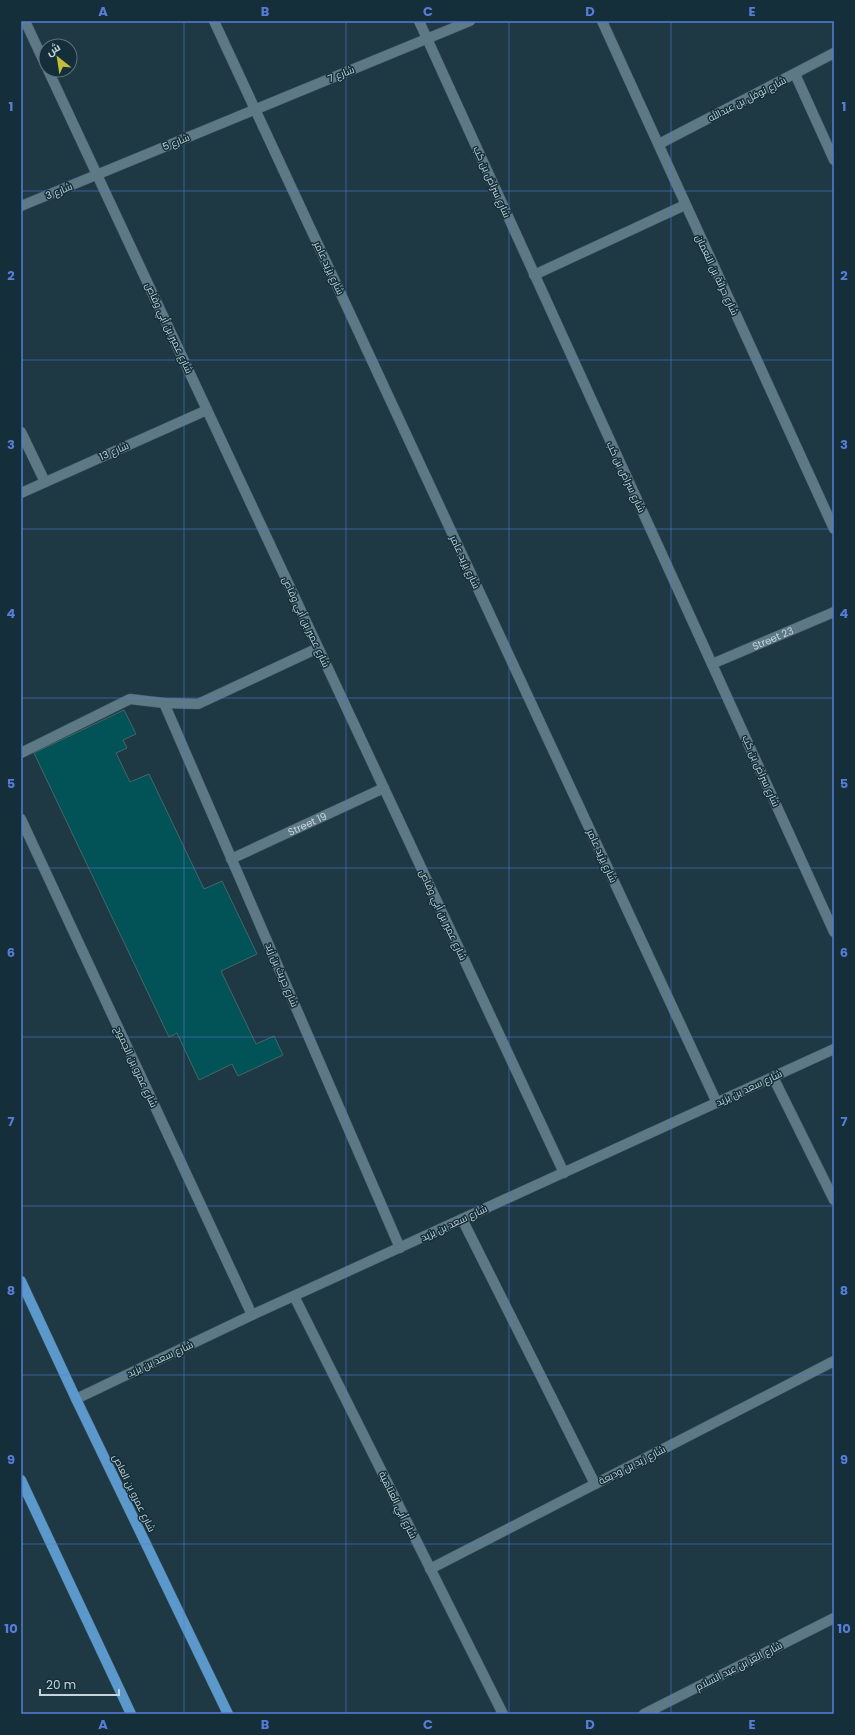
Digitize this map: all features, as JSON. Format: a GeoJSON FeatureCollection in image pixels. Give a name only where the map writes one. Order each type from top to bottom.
{"type":"FeatureCollection","features":[{"type":"Feature","properties":{"kind":"main road","name":"شارع عمرو بن العاص"},"geometry":{"type":"LineString","coordinates":[[21,1281],[76,1399],[228,1714]]}},
{"type":"Feature","properties":{"kind":"main road"},"geometry":{"type":"LineString","coordinates":[[21,1480],[131,1714]]}},
{"type":"Feature","properties":{"kind":"street"},"geometry":{"type":"LineString","coordinates":[[25,21],[38,49]]}},
{"type":"Feature","properties":{"kind":"street","name":"شارع يزيد عامر"},"geometry":{"type":"LineString","coordinates":[[214,21],[717,1103]]}},
{"type":"Feature","properties":{"kind":"street","name":"شارع سراض بن كب"},"geometry":{"type":"LineString","coordinates":[[419,21],[834,932]]}},
{"type":"Feature","properties":{"kind":"street","name":"شارع 7"},"geometry":{"type":"LineString","coordinates":[[255,110],[470,21]]}},
{"type":"Feature","properties":{"kind":"street","name":"شارع حراثة بن النعمان"},"geometry":{"type":"LineString","coordinates":[[602,21],[834,529]]}},
{"type":"Feature","properties":{"kind":"street","name":"شارع نوفل بن عبدالله"},"geometry":{"type":"LineString","coordinates":[[659,144],[834,53]]}},
{"type":"Feature","properties":{"kind":"street"},"geometry":{"type":"LineString","coordinates":[[795,74],[834,160]]}},
{"type":"Feature","properties":{"kind":"street","name":"شارع عمير بن أبي وقاص"},"geometry":{"type":"LineString","coordinates":[[52,78],[564,1173]]}},
{"type":"Feature","properties":{"kind":"street","name":"شارع 5"},"geometry":{"type":"LineString","coordinates":[[97,175],[255,110]]}},
{"type":"Feature","properties":{"kind":"street","name":"شارع 3"},"geometry":{"type":"LineString","coordinates":[[21,206],[97,175]]}},
{"type":"Feature","properties":{"kind":"street"},"geometry":{"type":"LineString","coordinates":[[534,275],[685,205]]}},
{"type":"Feature","properties":{"kind":"street","name":"شارع 13"},"geometry":{"type":"LineString","coordinates":[[21,493],[207,410]]}},
{"type":"Feature","properties":{"kind":"street"},"geometry":{"type":"LineString","coordinates":[[21,432],[45,482]]}},
{"type":"Feature","properties":{"kind":"street","name":"Street 23"},"geometry":{"type":"LineString","coordinates":[[712,664],[834,612]]}},
{"type":"Feature","properties":{"kind":"street"},"geometry":{"type":"LineString","coordinates":[[21,753],[130,698],[164,703],[198,704],[318,648]]}},
{"type":"Feature","properties":{"kind":"street","name":"شارع حريث بن زيد"},"geometry":{"type":"LineString","coordinates":[[164,703],[400,1248]]}},
{"type":"Feature","properties":{"kind":"street","name":"Street 19"},"geometry":{"type":"LineString","coordinates":[[231,859],[384,788]]}},
{"type":"Feature","properties":{"kind":"street","name":"شارع عمرو بن الجموح"},"geometry":{"type":"LineString","coordinates":[[21,819],[252,1315]]}},
{"type":"Feature","properties":{"kind":"street","name":"شارع سعد بن يزيد"},"geometry":{"type":"LineString","coordinates":[[76,1399],[252,1315],[834,1049]]}},
{"type":"Feature","properties":{"kind":"street"},"geometry":{"type":"LineString","coordinates":[[773,1077],[834,1200]]}},
{"type":"Feature","properties":{"kind":"street"},"geometry":{"type":"LineString","coordinates":[[462,1219],[595,1484]]}},
{"type":"Feature","properties":{"kind":"street","name":"شارع أبي العتاهية"},"geometry":{"type":"LineString","coordinates":[[294,1296],[503,1714]]}},
{"type":"Feature","properties":{"kind":"street","name":"شارع زيد بن وديعة"},"geometry":{"type":"LineString","coordinates":[[430,1569],[834,1361]]}},
{"type":"Feature","properties":{"kind":"street","name":"شارع العز بن عبد السلام"},"geometry":{"type":"LineString","coordinates":[[644,1714],[834,1618]]}},
{"type":"Feature","properties":{"kind":"building"},"geometry":{"type":"Polygon","coordinates":[[[124,710],[136,734],[123,740],[127,748],[116,753],[130,782],[149,774],[204,889],[222,881],[257,954],[221,971],[256,1044],[274,1036],[283,1055],[238,1076],[232,1064],[199,1080],[177,1033],[169,1037],[34,753],[124,710]]]}}]}
